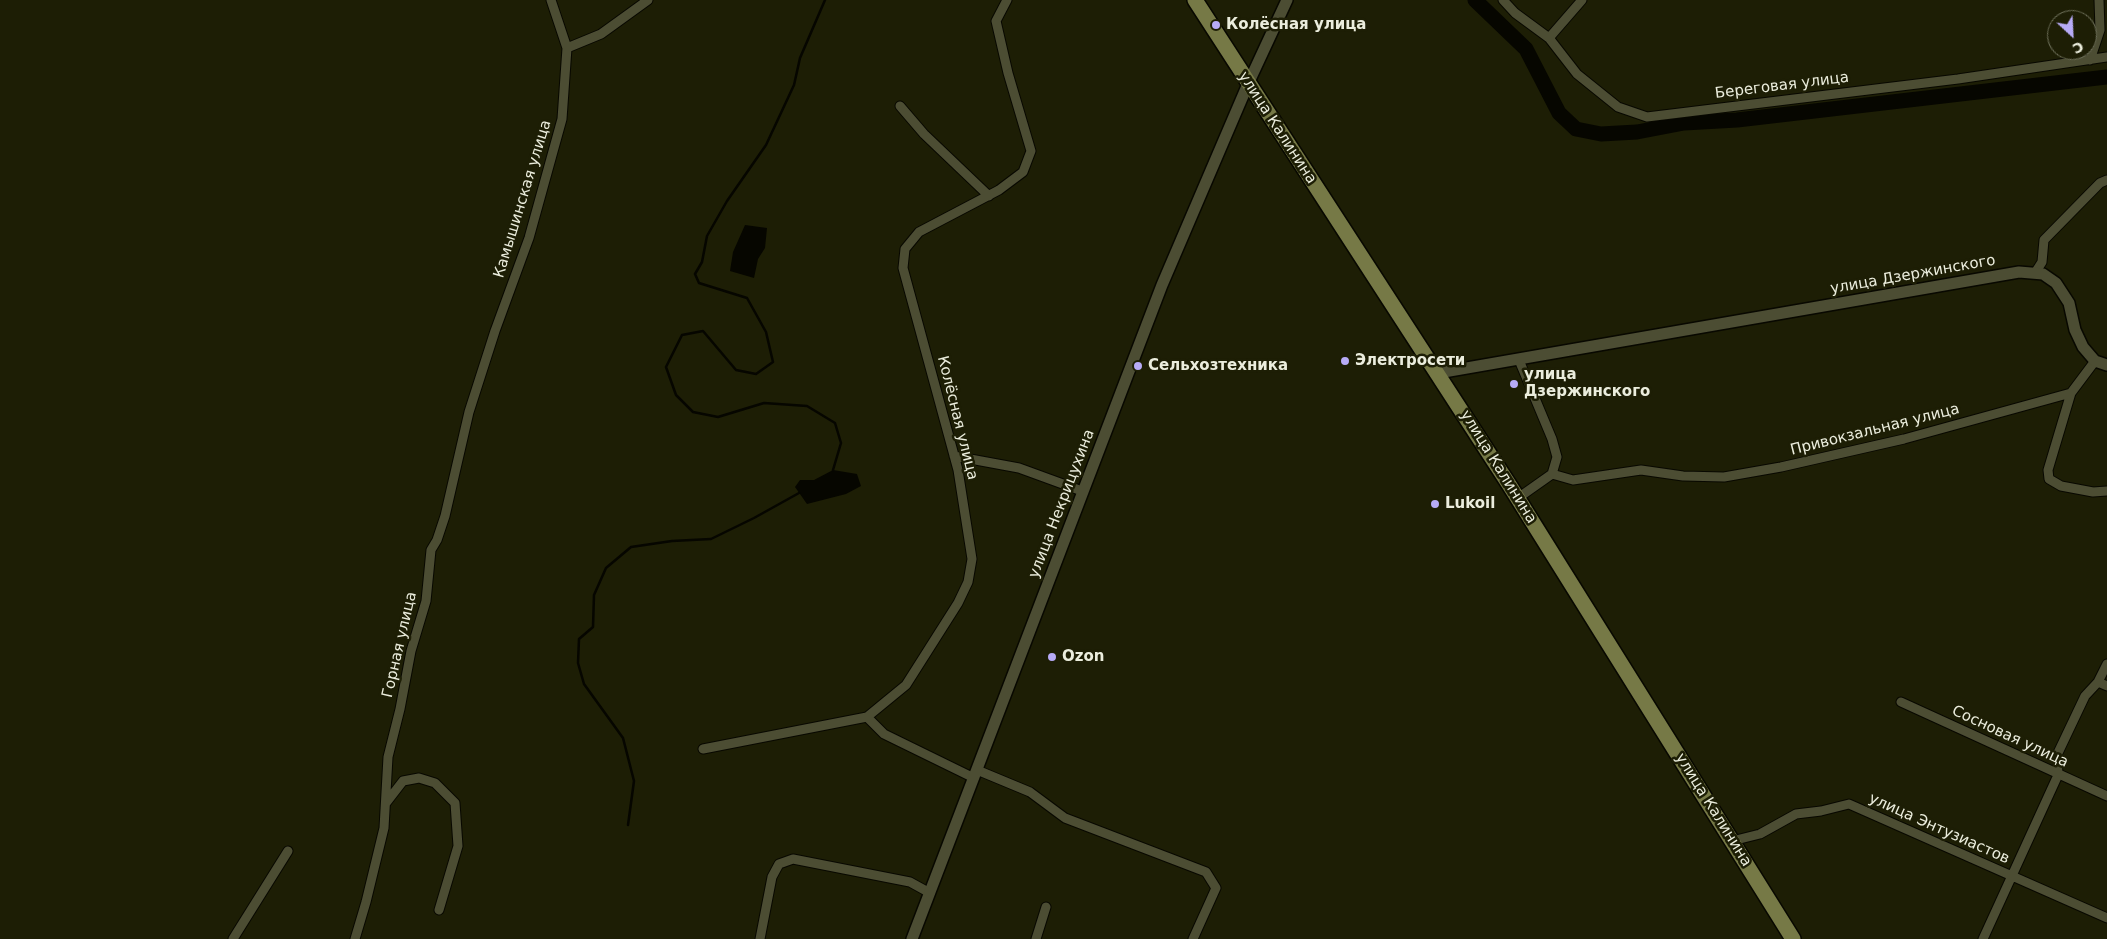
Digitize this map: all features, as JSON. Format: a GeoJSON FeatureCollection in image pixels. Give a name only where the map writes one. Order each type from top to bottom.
{"type":"FeatureCollection","features":[{"type":"Feature","properties":{"kind":"main road","name":"улица Калинина"},"geometry":{"type":"LineString","coordinates":[[1195,0],[1518,498],[1794,939]]}},
{"type":"Feature","properties":{"kind":"street"},"geometry":{"type":"LineString","coordinates":[[551,0],[567,48],[601,34],[648,0]]}},
{"type":"Feature","properties":{"kind":"street","name":"Колёсная улица"},"geometry":{"type":"LineString","coordinates":[[703,749],[867,717],[906,685],[958,603],[968,582],[972,559],[954,456],[903,268],[905,248],[918,232],[989,196],[1024,172],[1031,151],[1008,73],[996,21],[1007,0]]}},
{"type":"Feature","properties":{"kind":"street","name":"улица Некрицухина"},"geometry":{"type":"LineString","coordinates":[[912,939],[1162,285],[1248,84],[1287,0]]}},
{"type":"Feature","properties":{"kind":"street","name":"Береговая улица"},"geometry":{"type":"LineString","coordinates":[[1503,0],[1515,13],[1549,38],[1577,74],[1618,107],[1648,117],[1958,79],[2090,60]]}},
{"type":"Feature","properties":{"kind":"street"},"geometry":{"type":"LineString","coordinates":[[1549,38],[1582,0]]}},
{"type":"Feature","properties":{"kind":"street"},"geometry":{"type":"LineString","coordinates":[[2097,39],[2100,30],[2099,0]]}},
{"type":"Feature","properties":{"kind":"street","name":"Камышинская улица"},"geometry":{"type":"LineString","coordinates":[[495,331],[529,238],[562,119],[567,48]]}},
{"type":"Feature","properties":{"kind":"street"},"geometry":{"type":"LineString","coordinates":[[900,106],[924,134],[989,196]]}},
{"type":"Feature","properties":{"kind":"street"},"geometry":{"type":"LineString","coordinates":[[2035,273],[2042,262],[2044,240],[2100,183],[2107,180]]}},
{"type":"Feature","properties":{"kind":"street","name":"улица Дзержинского"},"geometry":{"type":"LineString","coordinates":[[1438,373],[2009,274],[2035,273],[2042,274],[2056,283],[2069,303],[2076,330],[2083,347],[2095,361]]}},
{"type":"Feature","properties":{"kind":"street","name":"Горная улица"},"geometry":{"type":"LineString","coordinates":[[355,939],[384,828],[388,757],[400,710],[411,651],[426,601],[431,550],[437,540],[445,516],[470,412],[495,331]]}},
{"type":"Feature","properties":{"kind":"street"},"geometry":{"type":"LineString","coordinates":[[1518,498],[1552,474],[1557,457],[1552,439],[1519,360]]}},
{"type":"Feature","properties":{"kind":"street"},"geometry":{"type":"LineString","coordinates":[[2107,365],[2095,361],[2071,393],[2048,470],[2049,479],[2061,486],[2093,492],[2107,491]]}},
{"type":"Feature","properties":{"kind":"street","name":"Привокзальная улица"},"geometry":{"type":"LineString","coordinates":[[1552,474],[1574,480],[1641,470],[1683,476],[1724,477],[1781,467],[1904,438],[2071,393]]}},
{"type":"Feature","properties":{"kind":"street"},"geometry":{"type":"LineString","coordinates":[[954,456],[1018,468],[1082,491]]}},
{"type":"Feature","properties":{"kind":"street"},"geometry":{"type":"LineString","coordinates":[[1983,939],[2058,775],[2057,755],[2085,696],[2098,682],[2107,664]]}},
{"type":"Feature","properties":{"kind":"street"},"geometry":{"type":"LineString","coordinates":[[2098,682],[2107,686]]}},
{"type":"Feature","properties":{"kind":"street","name":"Сосновая улица"},"geometry":{"type":"LineString","coordinates":[[1901,702],[2107,796]]}},
{"type":"Feature","properties":{"kind":"street"},"geometry":{"type":"LineString","coordinates":[[867,717],[884,734],[975,774],[1030,792],[1065,818],[1206,872],[1216,888],[1193,939]]}},
{"type":"Feature","properties":{"kind":"street"},"geometry":{"type":"LineString","coordinates":[[386,803],[403,781],[419,778],[435,782],[455,803],[458,846],[439,910]]}},
{"type":"Feature","properties":{"kind":"street","name":"улица Энтузиастов"},"geometry":{"type":"LineString","coordinates":[[1730,837],[1736,840],[1760,834],[1796,814],[1821,811],[1849,804],[2107,918]]}},
{"type":"Feature","properties":{"kind":"street"},"geometry":{"type":"LineString","coordinates":[[233,939],[288,851]]}},
{"type":"Feature","properties":{"kind":"street"},"geometry":{"type":"LineString","coordinates":[[760,939],[772,878],[779,864],[793,859],[910,882],[930,893]]}},
{"type":"Feature","properties":{"kind":"street"},"geometry":{"type":"LineString","coordinates":[[1036,939],[1046,907]]}},
{"type":"Feature","properties":{"kind":"shaded area"},"geometry":{"type":"Polygon","coordinates":[[[745,225],[767,228],[765,248],[758,259],[754,278],[730,271],[733,252],[745,225]]]}},
{"type":"Feature","properties":{"kind":"shaded area"},"geometry":{"type":"Polygon","coordinates":[[[833,470],[857,474],[861,486],[846,494],[807,504],[795,487],[800,480],[814,480],[833,470]]]}},
{"type":"Feature","properties":{"kind":"waterway"},"geometry":{"type":"LineString","coordinates":[[825,0],[800,58],[794,85],[766,145],[727,201],[707,236],[702,262],[695,274],[699,283],[747,298],[766,332],[773,362],[756,374],[736,370],[703,331],[682,335],[666,367],[676,395],[693,412],[718,417],[764,403],[807,406],[835,423],[841,443],[833,470]]}},
{"type":"Feature","properties":{"kind":"waterway"},"geometry":{"type":"LineString","coordinates":[[1475,0],[1526,49],[1559,113],[1576,129],[1601,134],[1637,132],[1684,123],[1737,120],[2107,77]]}},
{"type":"Feature","properties":{"kind":"waterway"},"geometry":{"type":"LineString","coordinates":[[628,825],[634,781],[623,738],[584,684],[578,663],[579,639],[593,627],[594,595],[606,568],[631,547],[672,541],[711,539],[799,493]]}},
{"type":"Feature","properties":{"kind":"place","name":"Колёсная улица"},"geometry":{"type":"Point","coordinates":[1216,25]}},
{"type":"Feature","properties":{"kind":"place","name":"Электросети"},"geometry":{"type":"Point","coordinates":[1345,361]}},
{"type":"Feature","properties":{"kind":"place","name":"Сельхозтехника"},"geometry":{"type":"Point","coordinates":[1138,366]}},
{"type":"Feature","properties":{"kind":"place","name":"улица Дзержинского"},"geometry":{"type":"Point","coordinates":[1514,384]}},
{"type":"Feature","properties":{"kind":"place","name":"Lukoil"},"geometry":{"type":"Point","coordinates":[1435,504]}},
{"type":"Feature","properties":{"kind":"place","name":"Ozon"},"geometry":{"type":"Point","coordinates":[1052,657]}}]}
